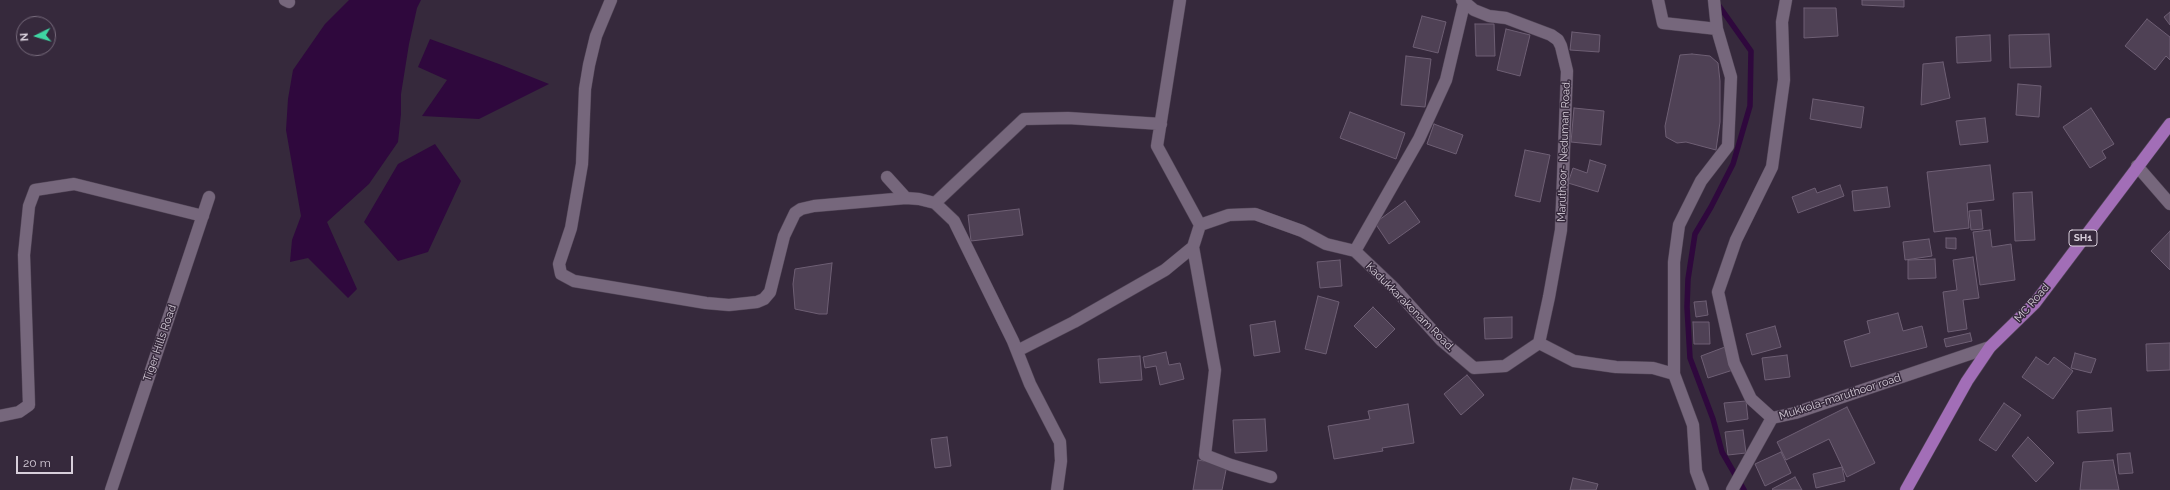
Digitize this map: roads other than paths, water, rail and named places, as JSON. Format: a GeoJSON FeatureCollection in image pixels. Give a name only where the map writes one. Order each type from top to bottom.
{"type":"FeatureCollection","features":[{"type":"Feature","properties":{"kind":"main road","name":"MC Road"},"geometry":{"type":"LineString","coordinates":[[1906,490],[1967,381],[1990,347],[2034,303],[2170,124]]}},
{"type":"Feature","properties":{"kind":"street"},"geometry":{"type":"LineString","coordinates":[[611,0],[596,36],[588,65],[585,88],[582,164],[571,228],[559,264],[560,271],[564,277],[574,282],[706,303],[729,305],[757,302],[764,299],[770,292],[784,236],[795,213],[801,209],[814,206],[906,198],[919,199],[935,203],[954,221],[1017,351],[1030,384],[1060,442],[1061,461],[1057,490]]}},
{"type":"Feature","properties":{"kind":"street"},"geometry":{"type":"LineString","coordinates":[[1180,0],[1157,146],[1200,225],[1193,247],[1215,370],[1205,454],[1231,465],[1271,477]]}},
{"type":"Feature","properties":{"kind":"street"},"geometry":{"type":"LineString","coordinates":[[1658,0],[1663,23],[1717,29]]}},
{"type":"Feature","properties":{"kind":"street"},"geometry":{"type":"LineString","coordinates":[[1703,490],[1696,471],[1693,424],[1674,374],[1674,262],[1679,224],[1701,181],[1728,146],[1731,76],[1717,29],[1714,0]]}},
{"type":"Feature","properties":{"kind":"street","name":"Mukkola-maruthoor road"},"geometry":{"type":"LineString","coordinates":[[1786,0],[1782,22],[1784,80],[1772,166],[1736,240],[1718,292],[1734,364],[1751,399],[1772,418],[1794,413],[1990,347]]}},
{"type":"Feature","properties":{"kind":"street"},"geometry":{"type":"LineString","coordinates":[[1355,251],[1419,139],[1446,80],[1463,2]]}},
{"type":"Feature","properties":{"kind":"street","name":"Maruthoor- Neduman Road."},"geometry":{"type":"LineString","coordinates":[[1463,2],[1489,16],[1506,18],[1551,35],[1558,40],[1561,46],[1567,71],[1561,230],[1539,343]]}},
{"type":"Feature","properties":{"kind":"street"},"geometry":{"type":"LineString","coordinates":[[935,203],[1024,119],[1068,118],[1161,124]]}},
{"type":"Feature","properties":{"kind":"street"},"geometry":{"type":"LineString","coordinates":[[2137,166],[2170,204]]}},
{"type":"Feature","properties":{"kind":"street"},"geometry":{"type":"LineString","coordinates":[[887,177],[906,198]]}},
{"type":"Feature","properties":{"kind":"street"},"geometry":{"type":"LineString","coordinates":[[0,416],[19,412],[29,405],[24,255],[29,206],[35,190],[74,184],[203,216]]}},
{"type":"Feature","properties":{"kind":"street","name":"Tiger Hills Road"},"geometry":{"type":"LineString","coordinates":[[111,490],[209,197]]}},
{"type":"Feature","properties":{"kind":"street","name":"Kadukkarakonam Road."},"geometry":{"type":"LineString","coordinates":[[1200,225],[1229,215],[1255,214],[1302,231],[1326,244],[1355,251],[1394,288],[1441,340],[1474,368],[1505,366],[1539,343]]}},
{"type":"Feature","properties":{"kind":"street"},"geometry":{"type":"LineString","coordinates":[[1017,351],[1074,322],[1165,270],[1193,247]]}},
{"type":"Feature","properties":{"kind":"street"},"geometry":{"type":"LineString","coordinates":[[1539,343],[1574,361],[1616,368],[1652,368],[1674,374]]}},
{"type":"Feature","properties":{"kind":"street"},"geometry":{"type":"LineString","coordinates":[[1732,490],[1772,418]]}},
{"type":"Feature","properties":{"kind":"waterway"},"geometry":{"type":"LineString","coordinates":[[1717,3],[1751,51],[1750,106],[1733,164],[1695,234],[1688,279],[1687,307],[1690,358],[1713,419],[1722,452],[1744,490]]}}]}
